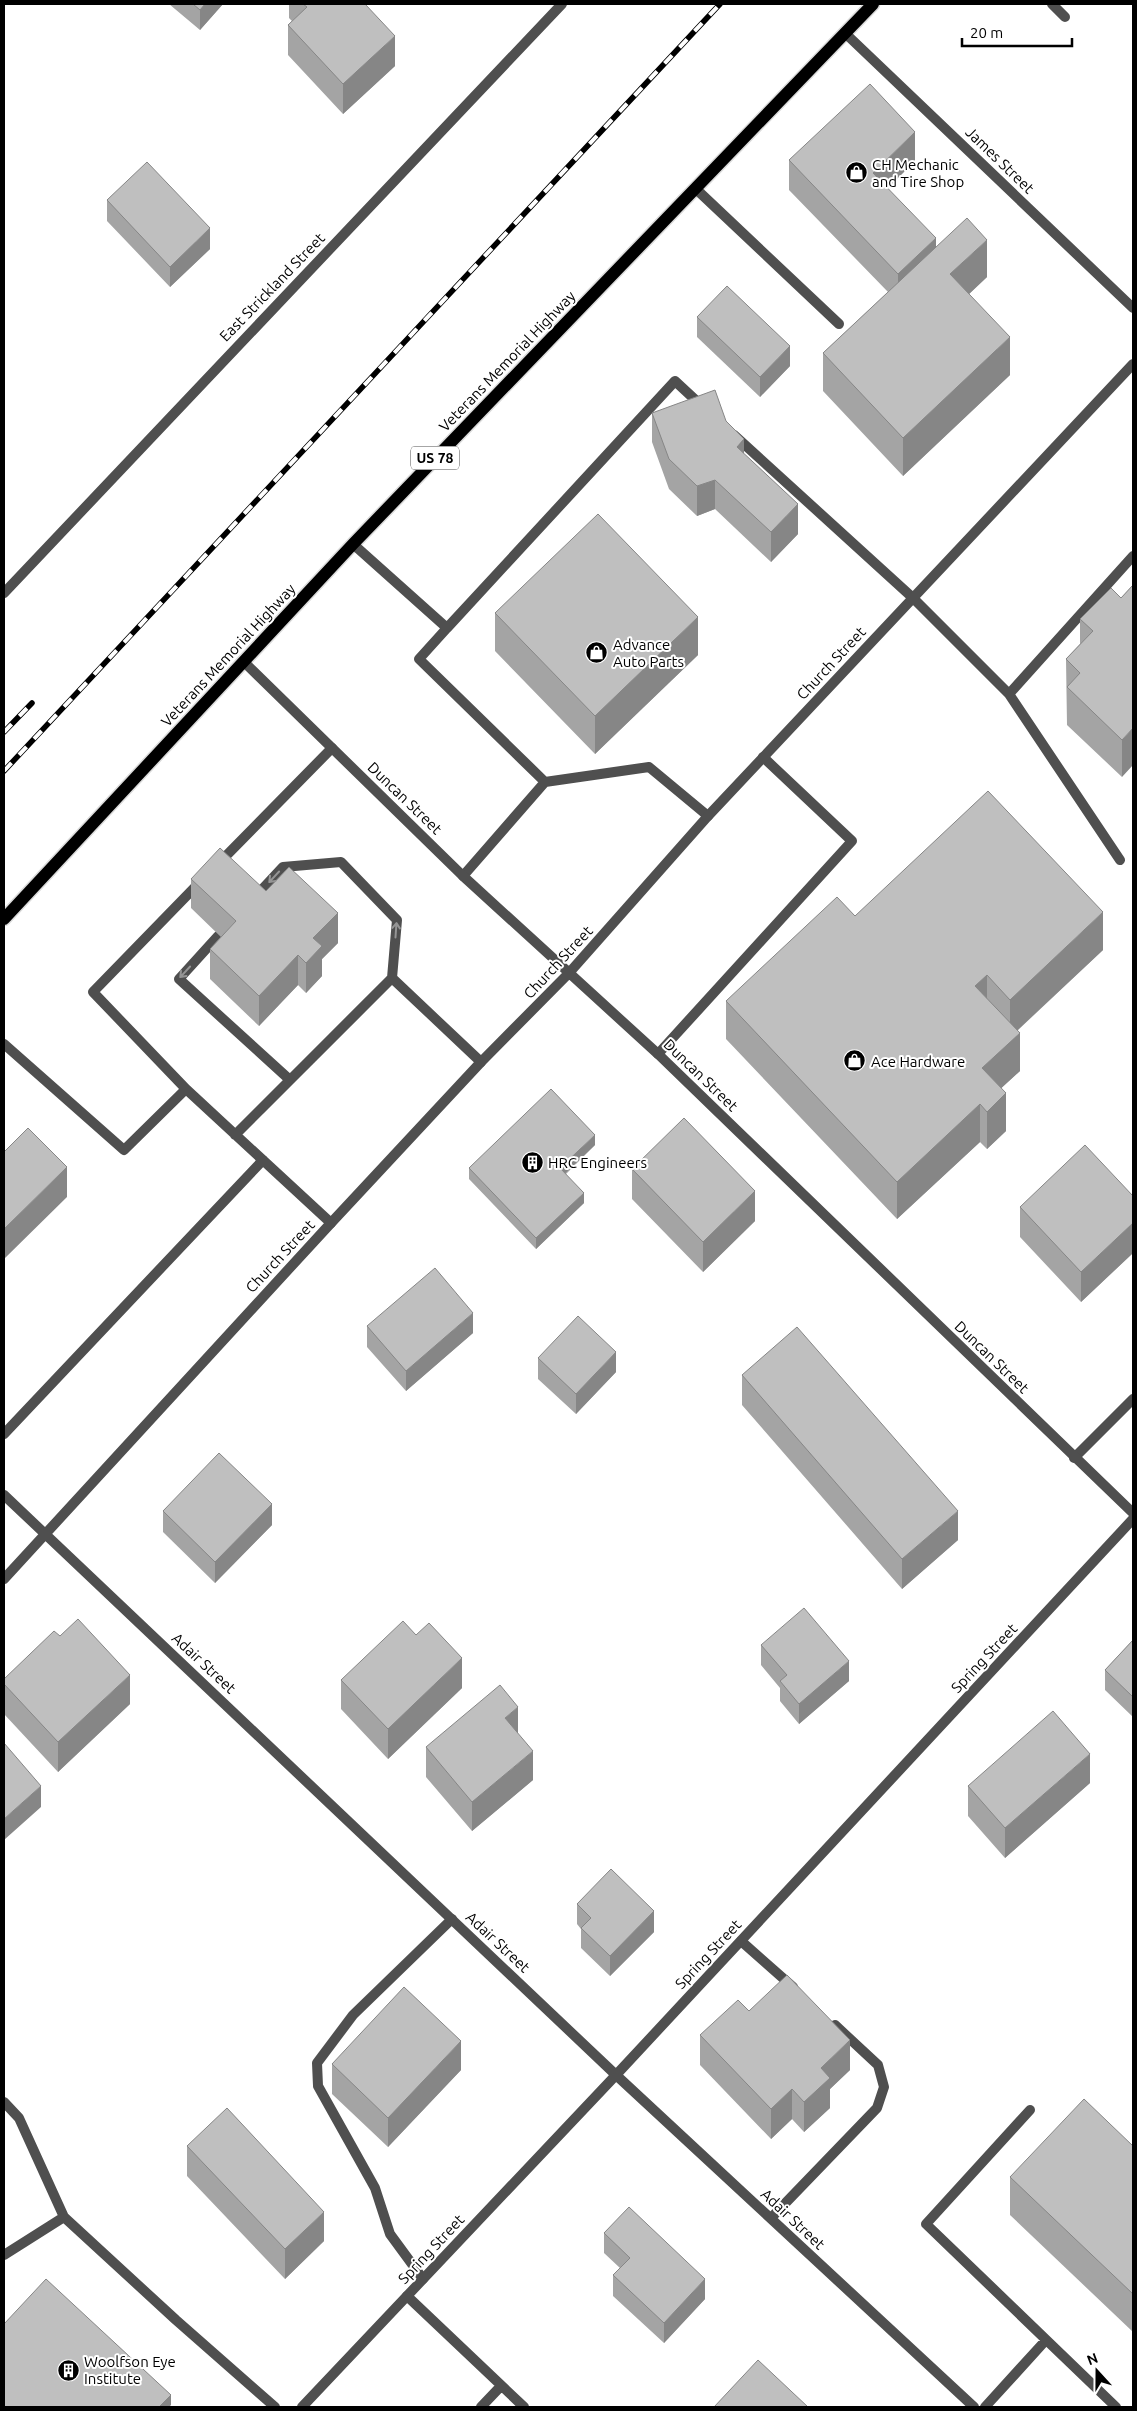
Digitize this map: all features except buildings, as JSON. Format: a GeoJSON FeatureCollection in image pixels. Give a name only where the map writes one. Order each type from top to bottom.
{"type":"FeatureCollection","features":[{"type":"Feature","properties":{"kind":"main road","name":"Veterans Memorial Highway"},"geometry":{"type":"LineString","coordinates":[[4,919],[353,544],[873,4]]}},
{"type":"Feature","properties":{"kind":"street","name":"East Strickland Street"},"geometry":{"type":"LineString","coordinates":[[4,593],[562,4]]}},
{"type":"Feature","properties":{"kind":"street"},"geometry":{"type":"LineString","coordinates":[[1052,4],[1064,17]]}},
{"type":"Feature","properties":{"kind":"street","name":"James Street"},"geometry":{"type":"LineString","coordinates":[[846,34],[1133,308]]}},
{"type":"Feature","properties":{"kind":"street"},"geometry":{"type":"LineString","coordinates":[[696,189],[839,324]]}},
{"type":"Feature","properties":{"kind":"street","name":"Church Street"},"geometry":{"type":"LineString","coordinates":[[4,1580],[331,1222],[481,1062],[569,974],[708,816],[1133,364]]}},
{"type":"Feature","properties":{"kind":"street"},"geometry":{"type":"LineString","coordinates":[[545,782],[419,659],[675,381],[711,414]]}},
{"type":"Feature","properties":{"kind":"street"},"geometry":{"type":"LineString","coordinates":[[726,427],[913,598],[1009,694],[1120,860]]}},
{"type":"Feature","properties":{"kind":"street"},"geometry":{"type":"LineString","coordinates":[[353,544],[447,628]]}},
{"type":"Feature","properties":{"kind":"street"},"geometry":{"type":"LineString","coordinates":[[1009,694],[1133,556]]}},
{"type":"Feature","properties":{"kind":"street","name":"Duncan Street"},"geometry":{"type":"LineString","coordinates":[[244,662],[463,876],[658,1054],[1133,1513]]}},
{"type":"Feature","properties":{"kind":"street"},"geometry":{"type":"LineString","coordinates":[[331,1222],[186,1088],[93,992],[332,748]]}},
{"type":"Feature","properties":{"kind":"street"},"geometry":{"type":"LineString","coordinates":[[658,1054],[852,841],[763,757]]}},
{"type":"Feature","properties":{"kind":"street"},"geometry":{"type":"LineString","coordinates":[[463,876],[545,782],[649,767],[708,816]]}},
{"type":"Feature","properties":{"kind":"street"},"geometry":{"type":"LineString","coordinates":[[235,1134],[392,978],[397,920],[341,862],[283,867],[251,901]]}},
{"type":"Feature","properties":{"kind":"street"},"geometry":{"type":"LineString","coordinates":[[218,936],[179,979],[290,1080]]}},
{"type":"Feature","properties":{"kind":"street"},"geometry":{"type":"LineString","coordinates":[[392,978],[481,1062]]}},
{"type":"Feature","properties":{"kind":"street"},"geometry":{"type":"LineString","coordinates":[[4,1044],[124,1150],[186,1088]]}},
{"type":"Feature","properties":{"kind":"street"},"geometry":{"type":"LineString","coordinates":[[4,1434],[263,1160]]}},
{"type":"Feature","properties":{"kind":"street"},"geometry":{"type":"LineString","coordinates":[[1074,1458],[1133,1399]]}},
{"type":"Feature","properties":{"kind":"street","name":"Adair Street"},"geometry":{"type":"LineString","coordinates":[[4,1495],[616,2075],[974,2407]]}},
{"type":"Feature","properties":{"kind":"street","name":"Spring Street"},"geometry":{"type":"LineString","coordinates":[[302,2407],[742,1941],[1133,1519]]}},
{"type":"Feature","properties":{"kind":"street"},"geometry":{"type":"LineString","coordinates":[[423,2280],[390,2234],[375,2188],[318,2086],[317,2063],[353,2015],[452,1919]]}},
{"type":"Feature","properties":{"kind":"street"},"geometry":{"type":"LineString","coordinates":[[742,1941],[799,1993]]}},
{"type":"Feature","properties":{"kind":"street"},"geometry":{"type":"LineString","coordinates":[[771,2218],[877,2108],[884,2088],[878,2065],[828,2019]]}},
{"type":"Feature","properties":{"kind":"street"},"geometry":{"type":"LineString","coordinates":[[4,2102],[19,2118],[64,2217],[176,2320],[276,2407]]}},
{"type":"Feature","properties":{"kind":"street"},"geometry":{"type":"LineString","coordinates":[[1030,2110],[926,2224],[1116,2407]]}},
{"type":"Feature","properties":{"kind":"street"},"geometry":{"type":"LineString","coordinates":[[4,2254],[64,2217]]}},
{"type":"Feature","properties":{"kind":"street"},"geometry":{"type":"LineString","coordinates":[[407,2296],[524,2407]]}},
{"type":"Feature","properties":{"kind":"street"},"geometry":{"type":"LineString","coordinates":[[985,2407],[1046,2340]]}},
{"type":"Feature","properties":{"kind":"street"},"geometry":{"type":"LineString","coordinates":[[481,2407],[501,2386]]}},
{"type":"Feature","properties":{"kind":"railway"},"geometry":{"type":"LineString","coordinates":[[4,771],[720,4]]}},
{"type":"Feature","properties":{"kind":"railway"},"geometry":{"type":"LineString","coordinates":[[4,732],[32,703]]}},
{"type":"Feature","properties":{"kind":"place","name":"CH Mechanic and Tire Shop"},"geometry":{"type":"Point","coordinates":[856,173]}},
{"type":"Feature","properties":{"kind":"place","name":"Advance Auto Parts"},"geometry":{"type":"Point","coordinates":[597,653]}},
{"type":"Feature","properties":{"kind":"place","name":"Ace Hardware"},"geometry":{"type":"Point","coordinates":[855,1061]}},
{"type":"Feature","properties":{"kind":"place","name":"HRC Engineers"},"geometry":{"type":"Point","coordinates":[532,1162]}},
{"type":"Feature","properties":{"kind":"place","name":"Woolfson Eye Institute"},"geometry":{"type":"Point","coordinates":[68,2370]}}]}
